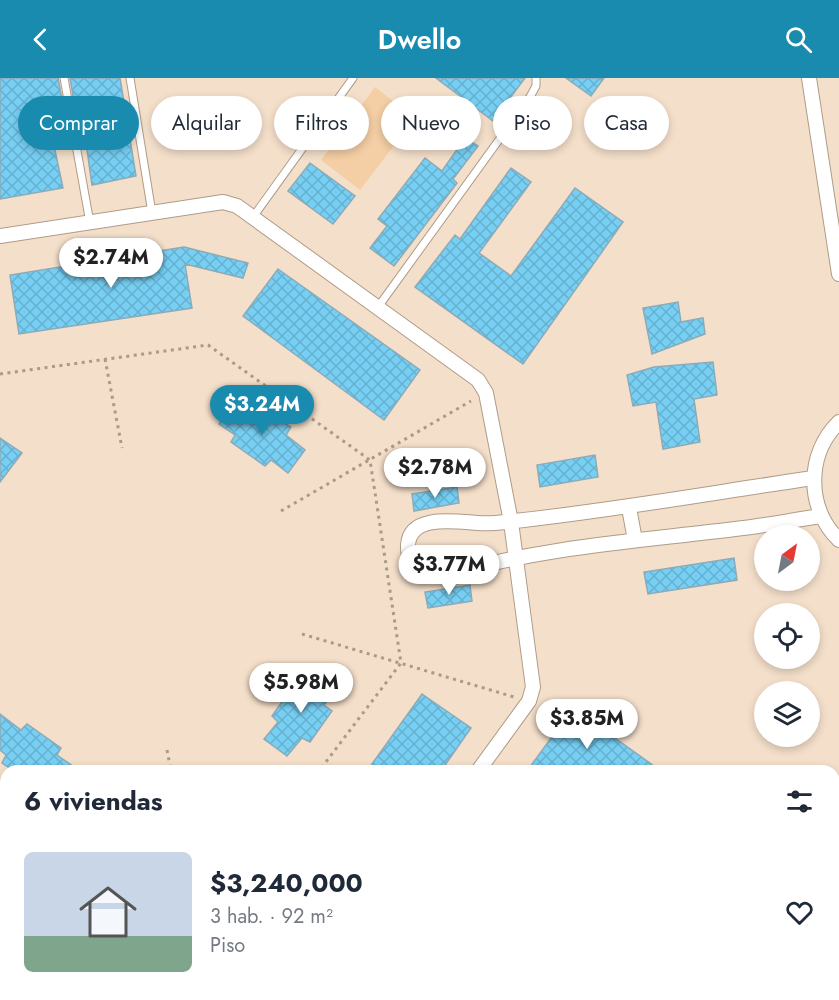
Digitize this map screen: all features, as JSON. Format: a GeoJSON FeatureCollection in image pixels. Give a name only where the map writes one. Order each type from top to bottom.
{"type":"FeatureCollection","features":[{"type":"Feature","properties":{"kind":"street"},"geometry":{"type":"LineString","coordinates":[[808,78],[839,274]]}},
{"type":"Feature","properties":{"kind":"street"},"geometry":{"type":"LineString","coordinates":[[0,236],[223,202],[237,206],[478,380],[486,393],[511,522],[533,687],[529,701],[482,765]]}},
{"type":"Feature","properties":{"kind":"street"},"geometry":{"type":"LineString","coordinates":[[838,422],[825,440],[817,458],[813,478],[815,497],[821,516],[839,540]]}},
{"type":"Feature","properties":{"kind":"street"},"geometry":{"type":"LineString","coordinates":[[813,478],[629,508],[511,522],[481,524],[447,520],[428,523],[415,530],[408,541],[408,554],[412,565],[422,573],[436,576],[447,575],[516,557],[821,516]]}},
{"type":"Feature","properties":{"kind":"street"},"geometry":{"type":"LineString","coordinates":[[629,508],[635,540]]}},
{"type":"Feature","properties":{"kind":"lane"},"geometry":{"type":"LineString","coordinates":[[64,78],[90,223]]}},
{"type":"Feature","properties":{"kind":"lane"},"geometry":{"type":"LineString","coordinates":[[130,78],[152,213]]}},
{"type":"Feature","properties":{"kind":"lane"},"geometry":{"type":"LineString","coordinates":[[253,217],[353,78]]}},
{"type":"Feature","properties":{"kind":"lane"},"geometry":{"type":"LineString","coordinates":[[378,308],[530,97],[536,86],[536,78]]}},
{"type":"Feature","properties":{"kind":"path"},"geometry":{"type":"LineString","coordinates":[[0,374],[208,345],[370,460],[401,663],[324,765]]}},
{"type":"Feature","properties":{"kind":"path"},"geometry":{"type":"LineString","coordinates":[[105,359],[122,448]]}},
{"type":"Feature","properties":{"kind":"path"},"geometry":{"type":"LineString","coordinates":[[281,511],[486,393]]}},
{"type":"Feature","properties":{"kind":"path"},"geometry":{"type":"LineString","coordinates":[[302,634],[529,701]]}},
{"type":"Feature","properties":{"kind":"path"},"geometry":{"type":"LineString","coordinates":[[167,750],[170,765]]}},
{"type":"Feature","properties":{"kind":"shaded area"},"geometry":{"type":"Polygon","coordinates":[[[375,87],[387,96],[381,96],[381,150],[391,150],[360,190],[321,160],[328,150],[369,150],[368,96],[375,87]]]}},
{"type":"Feature","properties":{"kind":"building"},"geometry":{"type":"Polygon","coordinates":[[[0,78],[58,78],[61,96],[18,96],[18,150],[55,150],[63,188],[0,199],[0,78]]]}},
{"type":"Feature","properties":{"kind":"building"},"geometry":{"type":"Polygon","coordinates":[[[70,78],[120,78],[123,96],[73,96],[70,78]]]}},
{"type":"Feature","properties":{"kind":"building"},"geometry":{"type":"Polygon","coordinates":[[[436,78],[525,78],[512,96],[493,96],[493,121],[481,112],[481,96],[460,96],[436,78]]]}},
{"type":"Feature","properties":{"kind":"building"},"geometry":{"type":"Polygon","coordinates":[[[566,78],[604,78],[591,96],[566,78]]]}},
{"type":"Feature","properties":{"kind":"building"},"geometry":{"type":"Polygon","coordinates":[[[87,150],[132,150],[136,176],[92,185],[87,150]]]}},
{"type":"Feature","properties":{"kind":"building"},"geometry":{"type":"Polygon","coordinates":[[[457,150],[475,150],[453,179],[457,183],[394,266],[370,248],[387,226],[378,219],[425,158],[442,171],[457,150]]]}},
{"type":"Feature","properties":{"kind":"building"},"geometry":{"type":"Polygon","coordinates":[[[310,163],[355,196],[333,224],[288,191],[310,163]]]}},
{"type":"Feature","properties":{"kind":"building"},"geometry":{"type":"Polygon","coordinates":[[[511,168],[531,182],[479,253],[511,276],[575,188],[623,222],[523,364],[415,287],[455,235],[460,239],[511,168]]]}},
{"type":"Feature","properties":{"kind":"building"},"geometry":{"type":"Polygon","coordinates":[[[184,247],[248,263],[243,278],[185,264],[192,308],[19,334],[10,275],[184,247]]]}},
{"type":"Feature","properties":{"kind":"building"},"geometry":{"type":"Polygon","coordinates":[[[278,269],[420,370],[384,420],[243,316],[278,269]]]}},
{"type":"Feature","properties":{"kind":"building"},"geometry":{"type":"Polygon","coordinates":[[[678,302],[681,322],[703,318],[705,334],[652,354],[643,308],[678,302]]]}},
{"type":"Feature","properties":{"kind":"building"},"geometry":{"type":"Polygon","coordinates":[[[713,362],[717,395],[694,399],[700,442],[663,449],[656,402],[633,406],[627,375],[654,367],[713,362]]]}},
{"type":"Feature","properties":{"kind":"building"},"geometry":{"type":"Polygon","coordinates":[[[234,400],[253,414],[258,406],[291,427],[286,435],[305,450],[288,473],[271,460],[265,466],[231,442],[235,435],[219,424],[234,400]]]}},
{"type":"Feature","properties":{"kind":"building"},"geometry":{"type":"Polygon","coordinates":[[[0,438],[22,453],[0,482],[0,438]]]}},
{"type":"Feature","properties":{"kind":"building"},"geometry":{"type":"Polygon","coordinates":[[[595,455],[598,477],[540,487],[537,465],[595,455]]]}},
{"type":"Feature","properties":{"kind":"building"},"geometry":{"type":"Polygon","coordinates":[[[457,487],[459,503],[414,511],[412,494],[457,487]]]}},
{"type":"Feature","properties":{"kind":"building"},"geometry":{"type":"Polygon","coordinates":[[[734,558],[737,580],[648,594],[644,572],[734,558]]]}},
{"type":"Feature","properties":{"kind":"building"},"geometry":{"type":"Polygon","coordinates":[[[470,585],[472,601],[428,608],[425,592],[470,585]]]}},
{"type":"Feature","properties":{"kind":"building"},"geometry":{"type":"Polygon","coordinates":[[[315,671],[338,687],[324,705],[332,711],[310,742],[302,738],[287,756],[264,739],[278,722],[272,716],[296,682],[303,687],[315,671]]]}},
{"type":"Feature","properties":{"kind":"building"},"geometry":{"type":"Polygon","coordinates":[[[422,694],[471,728],[445,765],[371,765],[422,694]]]}},
{"type":"Feature","properties":{"kind":"building"},"geometry":{"type":"Polygon","coordinates":[[[573,708],[653,765],[531,765],[573,708]]]}},
{"type":"Feature","properties":{"kind":"building"},"geometry":{"type":"Polygon","coordinates":[[[0,714],[21,730],[27,724],[61,748],[57,755],[71,765],[5,765],[2,763],[6,755],[0,750],[0,714]]]}}]}
